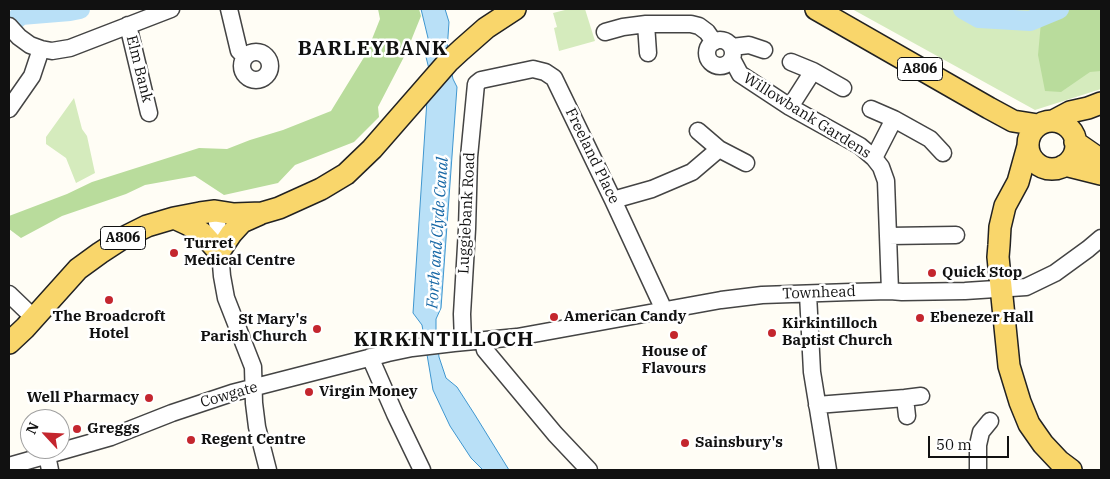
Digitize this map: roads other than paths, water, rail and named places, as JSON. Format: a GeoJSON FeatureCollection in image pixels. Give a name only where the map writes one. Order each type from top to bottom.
{"type":"FeatureCollection","features":[{"type":"Feature","properties":{"kind":"main road","name":"A806"},"geometry":{"type":"LineString","coordinates":[[9,343],[78,269],[123,238],[147,226],[200,212],[262,213],[279,208],[321,189],[346,174],[372,149],[448,62],[486,28],[515,9]]}},
{"type":"Feature","properties":{"kind":"main road","name":"A806"},"geometry":{"type":"LineString","coordinates":[[816,9],[1037,134]]}},
{"type":"Feature","properties":{"kind":"main road"},"geometry":{"type":"LineString","coordinates":[[1095,106],[1070,112],[1037,134],[1029,151],[1039,164],[1056,167],[1069,166],[1101,174]]}},
{"type":"Feature","properties":{"kind":"main road"},"geometry":{"type":"LineString","coordinates":[[1075,140],[1095,106]]}},
{"type":"Feature","properties":{"kind":"main road"},"geometry":{"type":"LineString","coordinates":[[1018,182],[1056,167],[1071,158],[1075,148],[1075,140],[1073,134],[1066,126],[1062,124],[1037,134],[1018,182],[1006,206],[1000,227],[998,257],[1010,366],[1020,402],[1029,424],[1060,467]]}},
{"type":"Feature","properties":{"kind":"main road"},"geometry":{"type":"LineString","coordinates":[[1075,140],[1101,160]]}},
{"type":"Feature","properties":{"kind":"main road","name":"A806"},"geometry":{"type":"LineString","coordinates":[[215,211],[232,202],[272,198],[299,198]]}},
{"type":"Feature","properties":{"kind":"main road"},"geometry":{"type":"LineString","coordinates":[[174,218],[202,233],[219,252],[242,222],[262,213]]}},
{"type":"Feature","properties":{"kind":"street"},"geometry":{"type":"LineString","coordinates":[[10,27],[30,45],[52,51],[70,48],[171,9]]}},
{"type":"Feature","properties":{"kind":"street"},"geometry":{"type":"LineString","coordinates":[[229,9],[239,50],[246,56]]}},
{"type":"Feature","properties":{"kind":"street"},"geometry":{"type":"LineString","coordinates":[[646,24],[648,53]]}},
{"type":"Feature","properties":{"kind":"street","name":"Willowbank Gardens"},"geometry":{"type":"LineString","coordinates":[[605,32],[623,26],[691,24],[699,26],[707,32],[714,42]]}},
{"type":"Feature","properties":{"kind":"street","name":"Elm Bank"},"geometry":{"type":"LineString","coordinates":[[128,25],[149,113]]}},
{"type":"Feature","properties":{"kind":"street","name":"Willowbank Gardens"},"geometry":{"type":"LineString","coordinates":[[764,50],[749,45],[732,53],[726,65],[717,66],[713,64],[707,53],[714,42],[721,40],[729,43],[732,53],[740,74],[790,107],[860,146],[881,167],[886,180],[890,291]]}},
{"type":"Feature","properties":{"kind":"street"},"geometry":{"type":"LineString","coordinates":[[9,109],[32,76],[41,49]]}},
{"type":"Feature","properties":{"kind":"street"},"geometry":{"type":"LineString","coordinates":[[791,62],[843,88]]}},
{"type":"Feature","properties":{"kind":"street","name":"Freeland Place"},"geometry":{"type":"LineString","coordinates":[[476,84],[481,80],[533,69],[545,72],[554,78],[614,200],[664,310]]}},
{"type":"Feature","properties":{"kind":"street"},"geometry":{"type":"LineString","coordinates":[[790,107],[813,72]]}},
{"type":"Feature","properties":{"kind":"street","name":"Luggiebank Road"},"geometry":{"type":"LineString","coordinates":[[459,342],[467,229],[469,157],[476,84]]}},
{"type":"Feature","properties":{"kind":"street"},"geometry":{"type":"LineString","coordinates":[[871,109],[894,119],[930,139],[943,153]]}},
{"type":"Feature","properties":{"kind":"street"},"geometry":{"type":"LineString","coordinates":[[874,158],[894,119]]}},
{"type":"Feature","properties":{"kind":"street"},"geometry":{"type":"LineString","coordinates":[[698,132],[719,149],[746,163]]}},
{"type":"Feature","properties":{"kind":"street"},"geometry":{"type":"LineString","coordinates":[[614,200],[652,189],[692,172],[719,149]]}},
{"type":"Feature","properties":{"kind":"street"},"geometry":{"type":"LineString","coordinates":[[215,211],[226,298],[253,367],[254,403],[268,470]]}},
{"type":"Feature","properties":{"kind":"street"},"geometry":{"type":"LineString","coordinates":[[888,236],[956,235]]}},
{"type":"Feature","properties":{"kind":"street","name":"Townhead"},"geometry":{"type":"LineString","coordinates":[[459,342],[483,341],[560,330],[721,300],[762,296],[1026,287],[1055,273],[1101,238]]}},
{"type":"Feature","properties":{"kind":"street"},"geometry":{"type":"LineString","coordinates":[[9,294],[34,318]]}},
{"type":"Feature","properties":{"kind":"street"},"geometry":{"type":"LineString","coordinates":[[808,294],[812,372],[828,470]]}},
{"type":"Feature","properties":{"kind":"street"},"geometry":{"type":"LineString","coordinates":[[483,341],[485,350],[555,434],[589,470]]}},
{"type":"Feature","properties":{"kind":"street","name":"Cowgate"},"geometry":{"type":"LineString","coordinates":[[9,466],[48,463],[172,412],[232,393],[370,357],[416,347],[459,342]]}},
{"type":"Feature","properties":{"kind":"street"},"geometry":{"type":"LineString","coordinates":[[370,357],[422,470]]}},
{"type":"Feature","properties":{"kind":"street"},"geometry":{"type":"LineString","coordinates":[[817,405],[913,397],[907,416]]}},
{"type":"Feature","properties":{"kind":"street"},"geometry":{"type":"LineString","coordinates":[[978,470],[978,445],[981,432],[990,421]]}},
{"type":"Feature","properties":{"kind":"water","name":"Forth and Clyde Canal"},"geometry":{"type":"Polygon","coordinates":[[[421,9],[445,9],[449,22],[447,51],[453,79],[457,87],[441,308],[436,319],[439,357],[446,378],[457,387],[509,470],[483,470],[471,458],[450,426],[433,390],[422,325],[413,313],[429,69],[425,53],[428,38],[421,9]]]}},
{"type":"Feature","properties":{"kind":"waterway"},"geometry":{"type":"LineString","coordinates":[[9,25],[21,15],[80,9]]}},
{"type":"Feature","properties":{"kind":"waterway"},"geometry":{"type":"LineString","coordinates":[[963,9],[979,18],[1030,21],[1059,9]]}},
{"type":"Feature","properties":{"kind":"place","name":"Turret Medical Centre"},"geometry":{"type":"Point","coordinates":[174,253]}},
{"type":"Feature","properties":{"kind":"place","name":"Quick Stop"},"geometry":{"type":"Point","coordinates":[932,273]}},
{"type":"Feature","properties":{"kind":"place","name":"The Broadcroft Hotel"},"geometry":{"type":"Point","coordinates":[109,300]}},
{"type":"Feature","properties":{"kind":"place","name":"American Candy"},"geometry":{"type":"Point","coordinates":[554,317]}},
{"type":"Feature","properties":{"kind":"place","name":"Ebenezer Hall"},"geometry":{"type":"Point","coordinates":[920,318]}},
{"type":"Feature","properties":{"kind":"place","name":"St Mary's Parish Church"},"geometry":{"type":"Point","coordinates":[317,329]}},
{"type":"Feature","properties":{"kind":"place","name":"Kirkintilloch Baptist Church"},"geometry":{"type":"Point","coordinates":[772,333]}},
{"type":"Feature","properties":{"kind":"place","name":"House of Flavours"},"geometry":{"type":"Point","coordinates":[674,335]}},
{"type":"Feature","properties":{"kind":"place","name":"Virgin Money"},"geometry":{"type":"Point","coordinates":[309,392]}},
{"type":"Feature","properties":{"kind":"place","name":"Well Pharmacy"},"geometry":{"type":"Point","coordinates":[149,398]}},
{"type":"Feature","properties":{"kind":"place","name":"Greggs"},"geometry":{"type":"Point","coordinates":[77,429]}},
{"type":"Feature","properties":{"kind":"place","name":"Regent Centre"},"geometry":{"type":"Point","coordinates":[191,440]}},
{"type":"Feature","properties":{"kind":"place","name":"Sainsbury's"},"geometry":{"type":"Point","coordinates":[685,443]}},
{"type":"Feature","properties":{"kind":"district","name":"BARLEYBANK"},"geometry":{"type":"Point","coordinates":[373,49]}},
{"type":"Feature","properties":{"kind":"district","name":"KIRKINTILLOCH"},"geometry":{"type":"Point","coordinates":[444,340]}}]}
